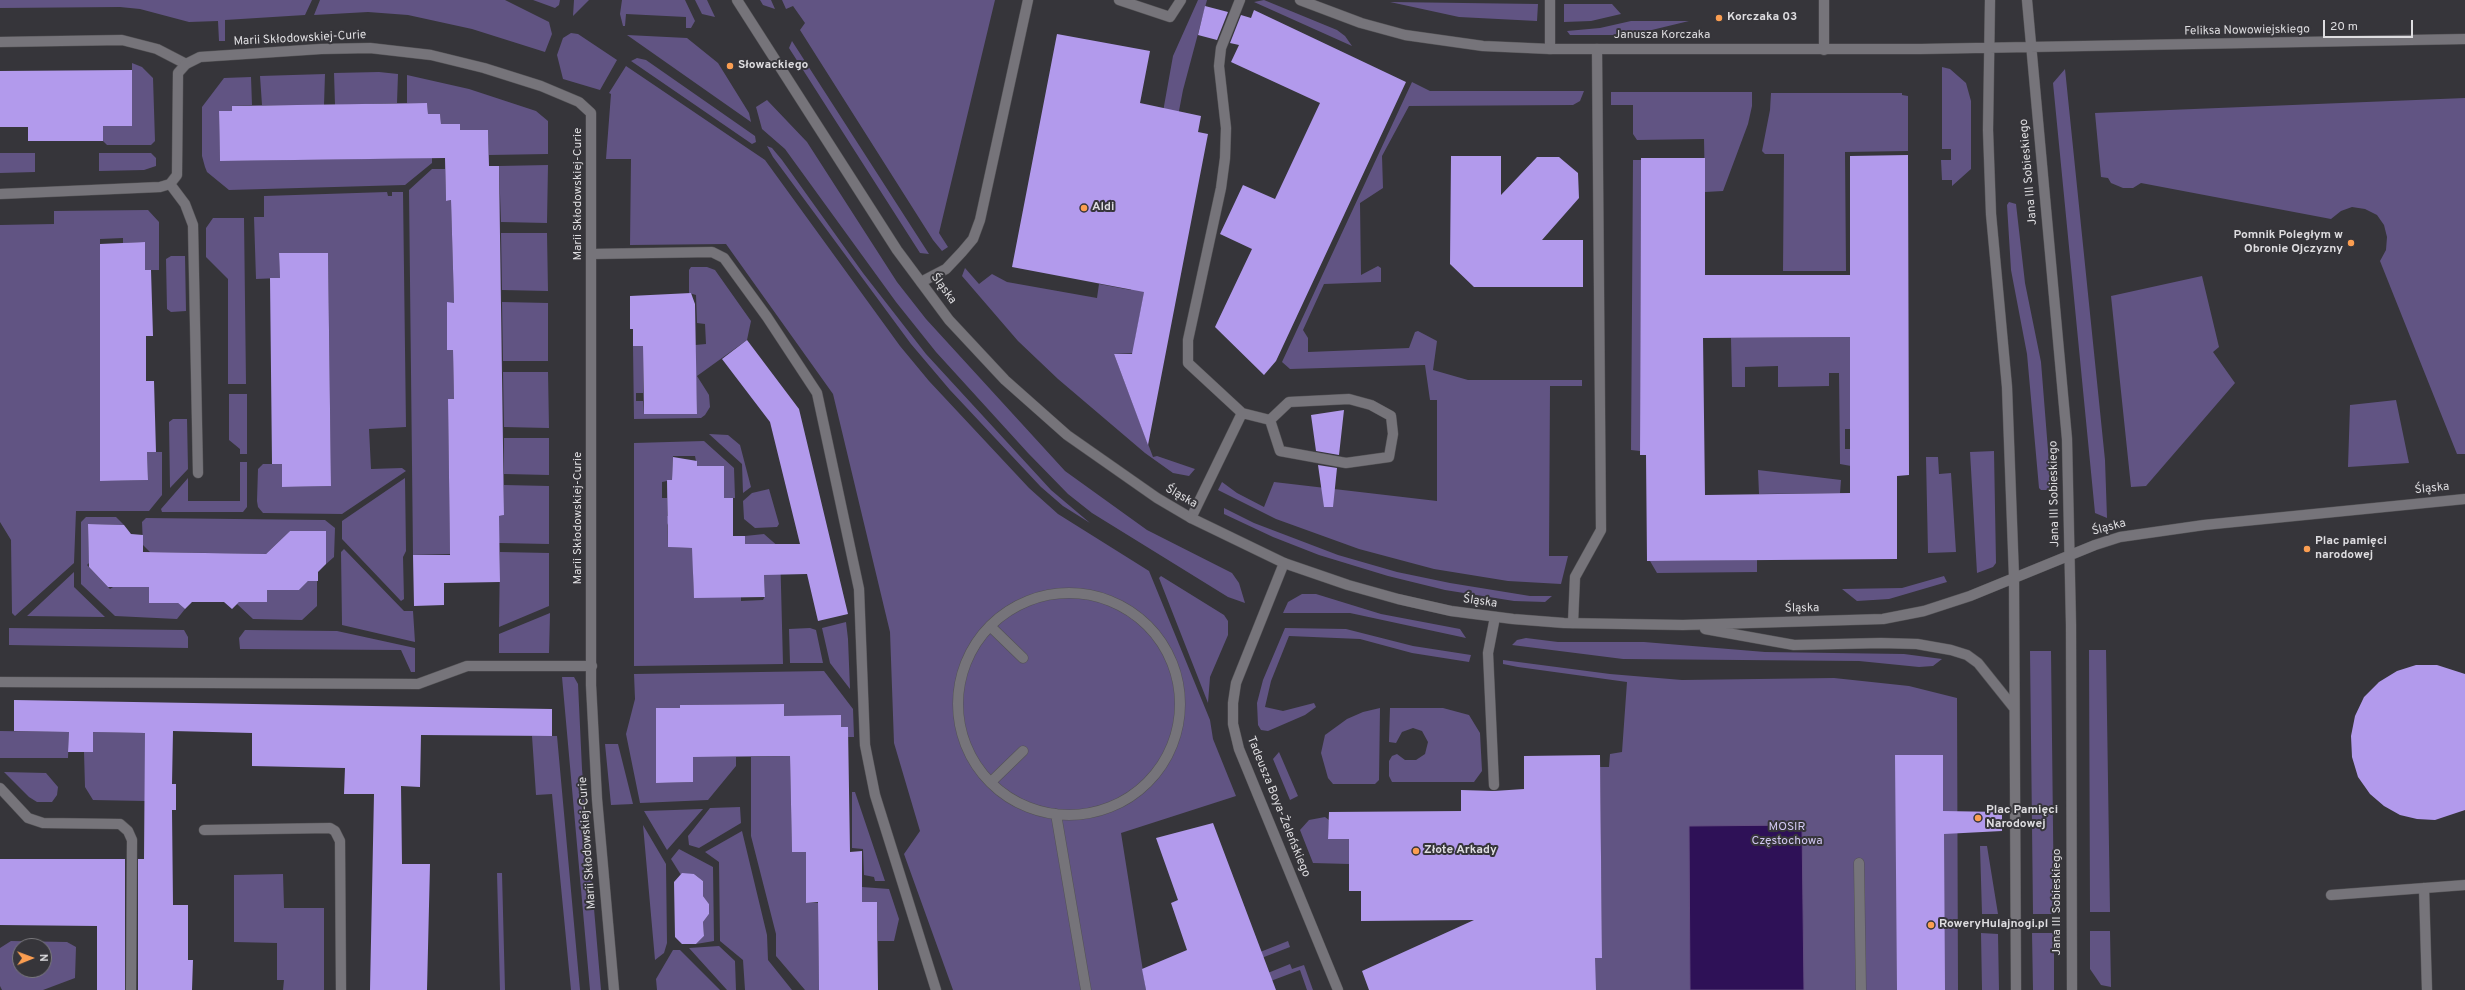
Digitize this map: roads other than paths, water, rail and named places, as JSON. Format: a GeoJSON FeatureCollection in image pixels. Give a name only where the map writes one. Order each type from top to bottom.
{"type":"FeatureCollection","features":[{"type":"Feature","properties":{"kind":"street","name":"Śląska"},"geometry":{"type":"LineString","coordinates":[[737,0],[897,250],[949,320],[1005,380],[1067,435],[1121,475],[1191,518],[1284,563],[1398,599],[1451,611],[1573,623],[1683,625],[1883,619],[1924,611],[1984,591],[2014,577],[2120,537],[2204,525],[2465,499]]}},
{"type":"Feature","properties":{"kind":"street"},"geometry":{"type":"LineString","coordinates":[[921,282],[946,269],[973,238],[980,220],[1028,0]]}},
{"type":"Feature","properties":{"kind":"street"},"geometry":{"type":"LineString","coordinates":[[1119,0],[1170,17],[1181,0]]}},
{"type":"Feature","properties":{"kind":"street"},"geometry":{"type":"LineString","coordinates":[[1240,0],[1221,48],[1219,66],[1226,128],[1225,158],[1221,188],[1188,340],[1188,363],[1242,413],[1270,420]]}},
{"type":"Feature","properties":{"kind":"street","name":"Janusza Korczaka"},"geometry":{"type":"LineString","coordinates":[[1300,0],[1361,23],[1405,35],[1483,46],[1550,49],[1824,50],[2030,48]]}},
{"type":"Feature","properties":{"kind":"street"},"geometry":{"type":"LineString","coordinates":[[1550,0],[1550,49]]}},
{"type":"Feature","properties":{"kind":"street"},"geometry":{"type":"LineString","coordinates":[[1824,0],[1824,50]]}},
{"type":"Feature","properties":{"kind":"street"},"geometry":{"type":"LineString","coordinates":[[1990,0],[1988,130],[1991,214],[2007,387],[2014,577],[2016,990]]}},
{"type":"Feature","properties":{"kind":"street","name":"Jana III Sobieskiego"},"geometry":{"type":"LineString","coordinates":[[2027,0],[2030,48],[2062,371],[2067,439],[2072,990]]}},
{"type":"Feature","properties":{"kind":"street","name":"Feliksa Nowowiejskiego"},"geometry":{"type":"LineString","coordinates":[[2030,48],[2465,39]]}},
{"type":"Feature","properties":{"kind":"street"},"geometry":{"type":"LineString","coordinates":[[0,42],[122,40],[157,49],[186,64],[178,73],[177,175],[170,184],[160,187],[0,194]]}},
{"type":"Feature","properties":{"kind":"street","name":"Marii Skłodowskiej-Curie"},"geometry":{"type":"LineString","coordinates":[[186,64],[200,57],[370,48],[431,56],[484,68],[541,86],[579,102],[591,114],[592,666],[597,799],[614,990]]}},
{"type":"Feature","properties":{"kind":"street"},"geometry":{"type":"LineString","coordinates":[[1573,623],[1575,577],[1601,530],[1597,49]]}},
{"type":"Feature","properties":{"kind":"street"},"geometry":{"type":"LineString","coordinates":[[170,184],[185,204],[193,225],[198,473]]}},
{"type":"Feature","properties":{"kind":"street"},"geometry":{"type":"LineString","coordinates":[[592,254],[712,252],[724,258],[767,317],[817,393],[859,589],[865,745],[874,795],[936,990]]}},
{"type":"Feature","properties":{"kind":"street"},"geometry":{"type":"LineString","coordinates":[[1349,399],[1371,405],[1391,416],[1393,434],[1389,457],[1346,463],[1280,451],[1270,420],[1289,402],[1349,399]]}},
{"type":"Feature","properties":{"kind":"street"},"geometry":{"type":"LineString","coordinates":[[1191,518],[1242,413]]}},
{"type":"Feature","properties":{"kind":"street","name":"Tadeusza Boya-Żeleńskiego"},"geometry":{"type":"LineString","coordinates":[[1284,563],[1236,683],[1233,703],[1234,724],[1239,749],[1338,990]]}},
{"type":"Feature","properties":{"kind":"street"},"geometry":{"type":"LineString","coordinates":[[1059,593],[1097,596],[1121,605],[1143,620],[1161,640],[1173,664],[1179,690],[1179,717],[1173,743],[1161,766],[1143,787],[1109,808],[1083,814],[1056,814],[1021,804],[991,782],[975,763],[965,741],[958,705],[964,668],[975,646],[990,626],[1010,610],[1033,598],[1059,593]]}},
{"type":"Feature","properties":{"kind":"street"},"geometry":{"type":"LineString","coordinates":[[1494,785],[1488,653],[1495,616]]}},
{"type":"Feature","properties":{"kind":"street"},"geometry":{"type":"LineString","coordinates":[[1683,625],[1794,645],[1882,643],[1918,644],[1951,650],[1967,655],[1978,663],[2014,708]]}},
{"type":"Feature","properties":{"kind":"street"},"geometry":{"type":"LineString","coordinates":[[990,626],[1024,658]]}},
{"type":"Feature","properties":{"kind":"street"},"geometry":{"type":"LineString","coordinates":[[0,682],[418,684],[467,666],[592,666]]}},
{"type":"Feature","properties":{"kind":"street"},"geometry":{"type":"LineString","coordinates":[[991,782],[1023,751]]}},
{"type":"Feature","properties":{"kind":"street"},"geometry":{"type":"LineString","coordinates":[[0,788],[28,818],[43,823],[120,824],[128,831],[132,840],[132,990]]}},
{"type":"Feature","properties":{"kind":"street"},"geometry":{"type":"LineString","coordinates":[[1056,814],[1086,990]]}},
{"type":"Feature","properties":{"kind":"street"},"geometry":{"type":"LineString","coordinates":[[204,830],[330,828],[335,831],[340,841],[341,990]]}},
{"type":"Feature","properties":{"kind":"street"},"geometry":{"type":"LineString","coordinates":[[1859,863],[1861,990]]}},
{"type":"Feature","properties":{"kind":"street"},"geometry":{"type":"LineString","coordinates":[[2331,895],[2465,885]]}},
{"type":"Feature","properties":{"kind":"street"},"geometry":{"type":"LineString","coordinates":[[2424,888],[2428,990]]}},
{"type":"Feature","properties":{"kind":"place","name":"Korczaka 03"},"geometry":{"type":"Point","coordinates":[1719,18]}},
{"type":"Feature","properties":{"kind":"place","name":"Słowackiego"},"geometry":{"type":"Point","coordinates":[730,66]}},
{"type":"Feature","properties":{"kind":"place","name":"Aldi"},"geometry":{"type":"Point","coordinates":[1084,208]}},
{"type":"Feature","properties":{"kind":"place","name":"Pomnik Poległym w Obronie Ojczyzny"},"geometry":{"type":"Point","coordinates":[2351,243]}},
{"type":"Feature","properties":{"kind":"place","name":"Plac pamięci narodowej"},"geometry":{"type":"Point","coordinates":[2307,549]}},
{"type":"Feature","properties":{"kind":"place","name":"Plac Pamięci Narodowej"},"geometry":{"type":"Point","coordinates":[1978,818]}},
{"type":"Feature","properties":{"kind":"place","name":"Złote Arkady"},"geometry":{"type":"Point","coordinates":[1416,851]}},
{"type":"Feature","properties":{"kind":"place","name":"RoweryHulajnogi.pl"},"geometry":{"type":"Point","coordinates":[1931,925]}},
{"type":"Feature","properties":{"kind":"park label","name":"MOSIR Częstochowa"},"geometry":{"type":"Point","coordinates":[1787,835]}}]}
